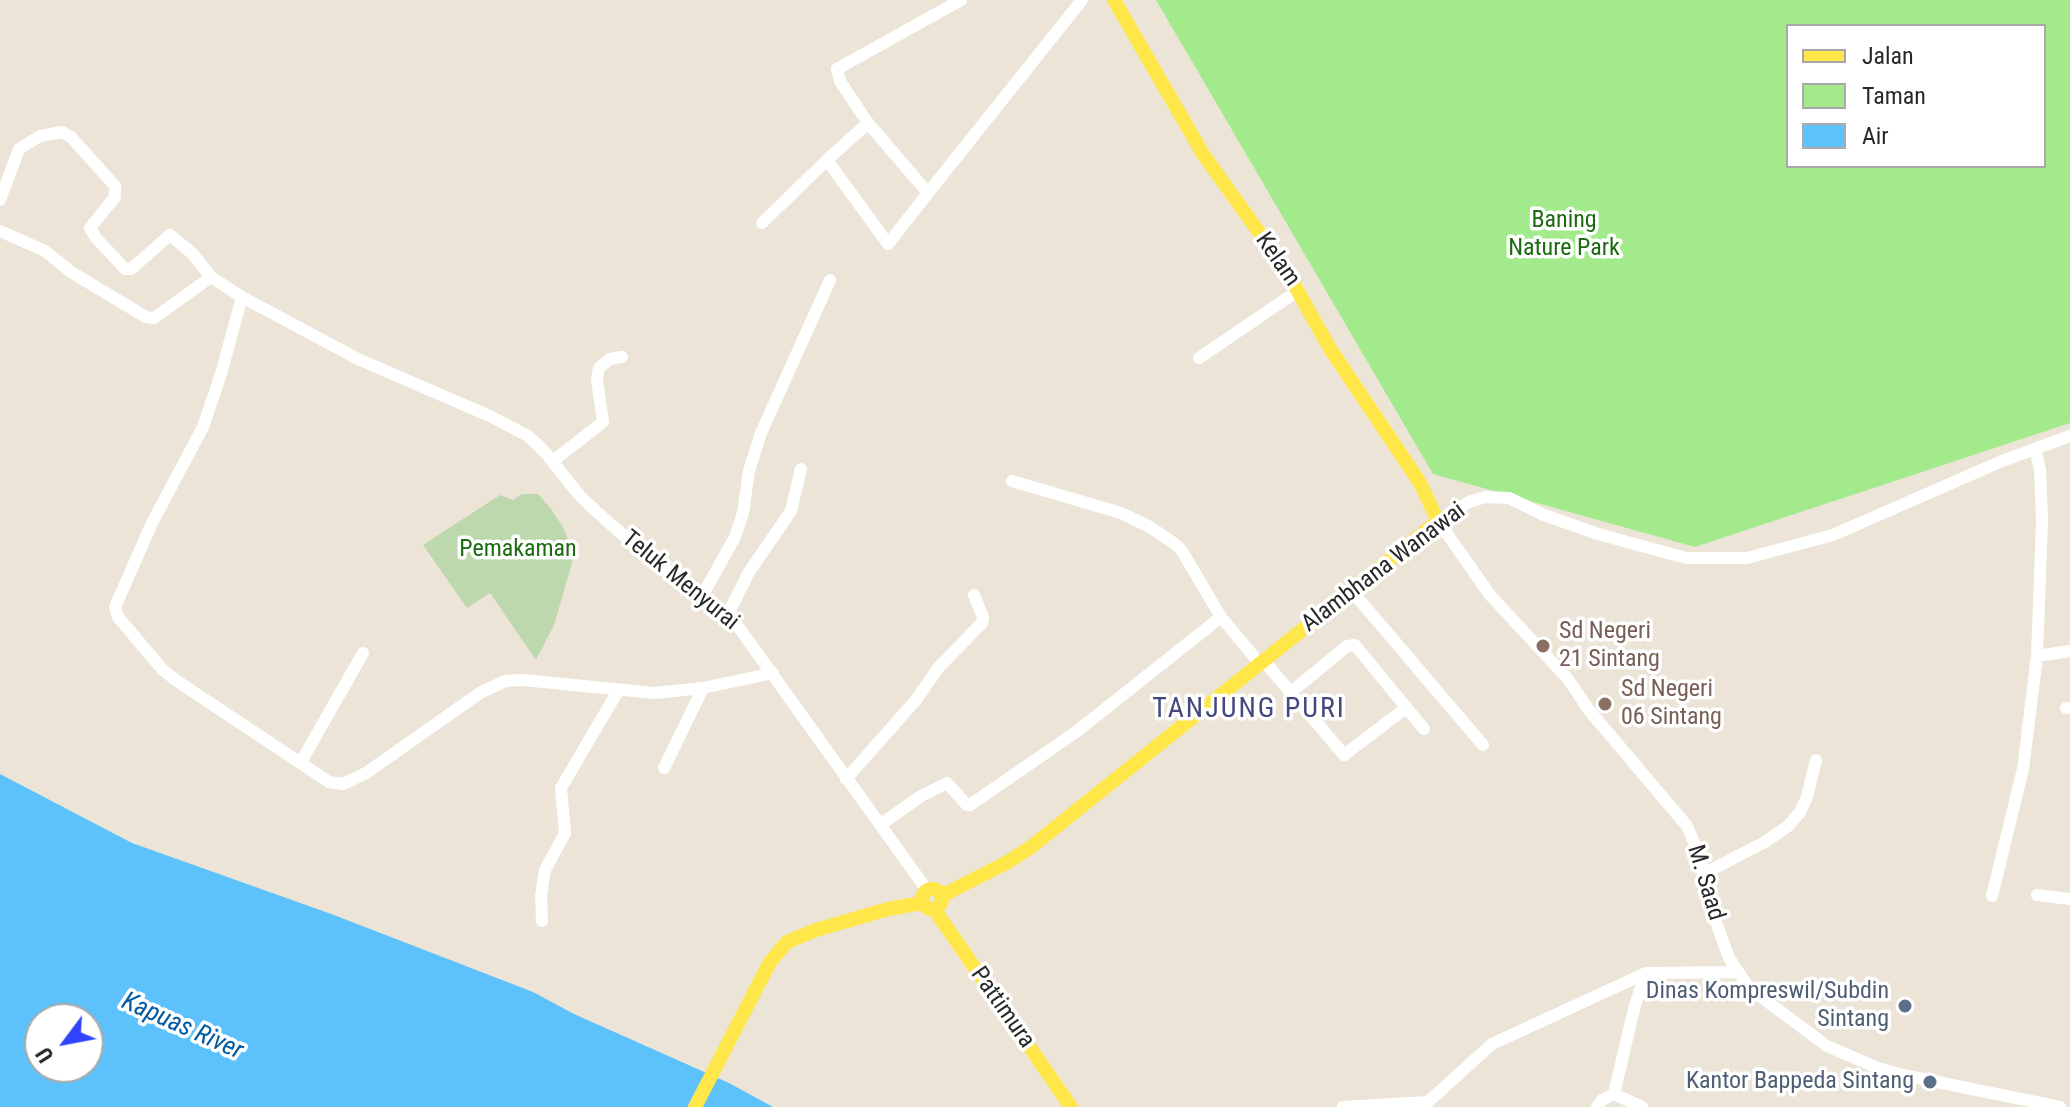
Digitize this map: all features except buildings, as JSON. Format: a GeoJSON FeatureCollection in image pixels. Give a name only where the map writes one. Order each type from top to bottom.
{"type":"FeatureCollection","features":[{"type":"Feature","properties":{"kind":"main road","name":"Kelam"},"geometry":{"type":"LineString","coordinates":[[1114,0],[1203,154],[1299,290],[1329,347],[1420,483],[1438,521]]}},
{"type":"Feature","properties":{"kind":"main road","name":"Alambhana Wanawai"},"geometry":{"type":"LineString","coordinates":[[927,901],[940,906],[941,896],[1031,847],[1438,521]]}},
{"type":"Feature","properties":{"kind":"main road"},"geometry":{"type":"LineString","coordinates":[[695,1107],[780,949],[799,936],[888,909],[927,901]]}},
{"type":"Feature","properties":{"kind":"main road","name":"Pattimura"},"geometry":{"type":"LineString","coordinates":[[927,901],[1071,1107]]}},
{"type":"Feature","properties":{"kind":"street"},"geometry":{"type":"LineString","coordinates":[[928,193],[868,123],[840,81],[837,69],[961,0]]}},
{"type":"Feature","properties":{"kind":"street"},"geometry":{"type":"LineString","coordinates":[[827,160],[888,244],[893,241],[1082,0]]}},
{"type":"Feature","properties":{"kind":"street"},"geometry":{"type":"LineString","coordinates":[[762,223],[868,123]]}},
{"type":"Feature","properties":{"kind":"street","name":"Teluk Menyurai"},"geometry":{"type":"LineString","coordinates":[[0,200],[19,149],[40,136],[62,132],[71,137],[115,186],[115,197],[90,228],[125,269],[131,269],[170,235],[193,254],[211,277],[242,297],[358,359],[492,417],[528,436],[587,503],[639,549],[727,616],[751,642],[880,825],[927,901]]}},
{"type":"Feature","properties":{"kind":"street"},"geometry":{"type":"LineString","coordinates":[[0,231],[45,251],[71,272],[146,317],[154,318],[211,277]]}},
{"type":"Feature","properties":{"kind":"street"},"geometry":{"type":"LineString","coordinates":[[702,596],[735,537],[743,513],[749,471],[761,433],[830,280]]}},
{"type":"Feature","properties":{"kind":"street"},"geometry":{"type":"LineString","coordinates":[[1199,358],[1299,290]]}},
{"type":"Feature","properties":{"kind":"street"},"geometry":{"type":"LineString","coordinates":[[242,297],[203,427],[152,523],[115,607],[118,617],[170,675],[329,782],[343,784],[366,773],[480,693],[505,681],[654,693],[703,688],[773,673]]}},
{"type":"Feature","properties":{"kind":"street"},"geometry":{"type":"LineString","coordinates":[[553,461],[603,422],[598,372],[610,359],[622,357]]}},
{"type":"Feature","properties":{"kind":"street","name":"Alambhana Wanawai"},"geometry":{"type":"LineString","coordinates":[[1438,521],[1469,502],[1485,497],[1509,498],[1544,515],[1598,534],[1686,558],[1747,558],[1833,535],[2002,461],[2070,436]]}},
{"type":"Feature","properties":{"kind":"street"},"geometry":{"type":"LineString","coordinates":[[1992,896],[2023,769],[2037,656],[2042,521],[2040,469],[2035,449]]}},
{"type":"Feature","properties":{"kind":"street"},"geometry":{"type":"LineString","coordinates":[[727,616],[749,572],[791,511],[801,469]]}},
{"type":"Feature","properties":{"kind":"street"},"geometry":{"type":"LineString","coordinates":[[1012,481],[1121,513],[1150,527],[1182,551],[1221,617],[1344,755],[1406,708]]}},
{"type":"Feature","properties":{"kind":"street","name":"M. Saad"},"geometry":{"type":"LineString","coordinates":[[1438,521],[1490,595],[1568,679],[1588,709],[1687,826],[1699,854],[1723,942],[1737,972],[1749,988],[1827,1046],[1856,1059],[1903,1075],[2060,1107]]}},
{"type":"Feature","properties":{"kind":"street"},"geometry":{"type":"LineString","coordinates":[[1351,590],[1483,745]]}},
{"type":"Feature","properties":{"kind":"street"},"geometry":{"type":"LineString","coordinates":[[846,779],[916,700],[939,667],[982,623],[983,617],[974,595]]}},
{"type":"Feature","properties":{"kind":"street"},"geometry":{"type":"LineString","coordinates":[[880,825],[921,796],[947,783],[970,805],[1076,732],[1221,617]]}},
{"type":"Feature","properties":{"kind":"street"},"geometry":{"type":"LineString","coordinates":[[1290,693],[1347,646],[1355,645],[1424,729]]}},
{"type":"Feature","properties":{"kind":"street"},"geometry":{"type":"LineString","coordinates":[[2037,656],[2070,651]]}},
{"type":"Feature","properties":{"kind":"street"},"geometry":{"type":"LineString","coordinates":[[301,762],[363,653]]}},
{"type":"Feature","properties":{"kind":"street"},"geometry":{"type":"LineString","coordinates":[[664,768],[703,688]]}},
{"type":"Feature","properties":{"kind":"street"},"geometry":{"type":"LineString","coordinates":[[542,921],[541,896],[545,870],[565,833],[561,788],[618,691]]}},
{"type":"Feature","properties":{"kind":"street"},"geometry":{"type":"LineString","coordinates":[[1703,874],[1765,842],[1788,826],[1807,797],[1816,760]]}},
{"type":"Feature","properties":{"kind":"street"},"geometry":{"type":"LineString","coordinates":[[2037,895],[2070,899]]}},
{"type":"Feature","properties":{"kind":"street"},"geometry":{"type":"LineString","coordinates":[[1343,1107],[1428,1102],[1492,1044],[1646,973],[1737,972]]}},
{"type":"Feature","properties":{"kind":"street"},"geometry":{"type":"LineString","coordinates":[[1614,1094],[1635,1005],[1646,973]]}},
{"type":"Feature","properties":{"kind":"street"},"geometry":{"type":"LineString","coordinates":[[1597,1107],[1602,1100],[1614,1094]]}},
{"type":"Feature","properties":{"kind":"street"},"geometry":{"type":"LineString","coordinates":[[1614,1094],[1642,1107]]}},
{"type":"Feature","properties":{"kind":"green space","name":"Baning Nature Park"},"geometry":{"type":"Polygon","coordinates":[[[1156,0],[2070,0],[2070,423],[1695,547],[1433,474],[1156,0]]]}},
{"type":"Feature","properties":{"kind":"green space","name":"Pemakaman"},"geometry":{"type":"Polygon","coordinates":[[[522,494],[538,494],[551,509],[564,529],[574,556],[554,625],[536,660],[490,593],[467,608],[423,545],[500,495],[513,500],[522,494]]]}},
{"type":"Feature","properties":{"kind":"water","name":"Kapuas River"},"geometry":{"type":"Polygon","coordinates":[[[0,774],[132,843],[334,915],[533,992],[574,1014],[729,1083],[773,1107],[0,1107],[0,774]]]}},
{"type":"Feature","properties":{"kind":"place","name":"Sd Negeri 21 Sintang"},"geometry":{"type":"Point","coordinates":[1543,646]}},
{"type":"Feature","properties":{"kind":"place","name":"Sd Negeri 06 Sintang"},"geometry":{"type":"Point","coordinates":[1605,704]}},
{"type":"Feature","properties":{"kind":"place","name":"Dinas Kompreswil/Subdin Sintang"},"geometry":{"type":"Point","coordinates":[1905,1006]}},
{"type":"Feature","properties":{"kind":"place","name":"Kantor Bappeda Sintang"},"geometry":{"type":"Point","coordinates":[1930,1082]}},
{"type":"Feature","properties":{"kind":"district","name":"TANJUNG PURI"},"geometry":{"type":"Point","coordinates":[1249,710]}}]}
